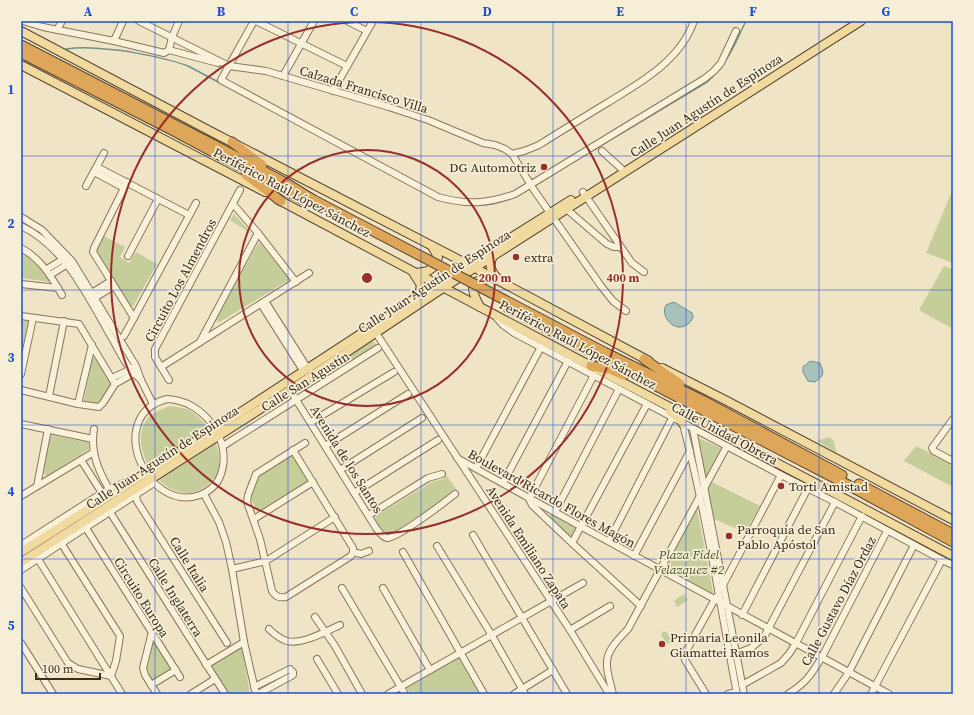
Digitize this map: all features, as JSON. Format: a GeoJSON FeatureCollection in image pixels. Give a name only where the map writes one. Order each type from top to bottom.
{"type":"FeatureCollection","features":[{"type":"Feature","properties":{"kind":"highway","name":"Periférico Raúl López Sánchez"},"geometry":{"type":"LineString","coordinates":[[21,45],[286,183],[311,201]]}},
{"type":"Feature","properties":{"kind":"highway","name":"Periférico Raúl López Sánchez"},"geometry":{"type":"LineString","coordinates":[[21,53],[219,156],[311,201],[604,355],[669,392],[848,485],[913,517],[953,534]]}},
{"type":"Feature","properties":{"kind":"highway"},"geometry":{"type":"LineString","coordinates":[[232,142],[286,183]]}},
{"type":"Feature","properties":{"kind":"highway"},"geometry":{"type":"LineString","coordinates":[[219,156],[281,201]]}},
{"type":"Feature","properties":{"kind":"highway","name":"Periférico Raúl López Sánchez"},"geometry":{"type":"LineString","coordinates":[[604,355],[704,401],[913,517],[953,542]]}},
{"type":"Feature","properties":{"kind":"highway"},"geometry":{"type":"LineString","coordinates":[[644,359],[704,401]]}},
{"type":"Feature","properties":{"kind":"highway"},"geometry":{"type":"LineString","coordinates":[[592,371],[610,370],[669,392]]}},
{"type":"Feature","properties":{"kind":"main road","name":"Calle Juan Agustín de Espinoza"},"geometry":{"type":"LineString","coordinates":[[623,170],[852,21]]}},
{"type":"Feature","properties":{"kind":"main road","name":"Calle Juan Agustín de Espinoza"},"geometry":{"type":"LineString","coordinates":[[217,432],[290,390],[376,333],[440,286],[861,21]]}},
{"type":"Feature","properties":{"kind":"main road"},"geometry":{"type":"LineString","coordinates":[[21,31],[953,520]]}},
{"type":"Feature","properties":{"kind":"main road","name":"Periférico Raúl López Sánchez"},"geometry":{"type":"LineString","coordinates":[[21,65],[417,273],[592,371],[654,398],[953,556]]}},
{"type":"Feature","properties":{"kind":"main road","name":"Calle Juan Agustín de Espinoza"},"geometry":{"type":"LineString","coordinates":[[21,552],[148,477],[380,321],[419,296],[440,286],[455,272],[471,267],[493,256],[552,215]]}},
{"type":"Feature","properties":{"kind":"main road"},"geometry":{"type":"LineString","coordinates":[[417,273],[428,271],[435,266],[438,257],[432,246]]}},
{"type":"Feature","properties":{"kind":"main road"},"geometry":{"type":"LineString","coordinates":[[451,256],[455,266],[455,272]]}},
{"type":"Feature","properties":{"kind":"main road"},"geometry":{"type":"LineString","coordinates":[[493,256],[490,263],[491,270],[501,282]]}},
{"type":"Feature","properties":{"kind":"main road"},"geometry":{"type":"LineString","coordinates":[[409,269],[420,282],[421,288],[419,296]]}},
{"type":"Feature","properties":{"kind":"main road"},"geometry":{"type":"LineString","coordinates":[[480,307],[473,294],[473,285],[478,280],[492,278]]}},
{"type":"Feature","properties":{"kind":"main road"},"geometry":{"type":"LineString","coordinates":[[363,333],[376,333],[380,321]]}},
{"type":"Feature","properties":{"kind":"main road"},"geometry":{"type":"LineString","coordinates":[[654,398],[663,408],[680,418],[684,424]]}},
{"type":"Feature","properties":{"kind":"main road","name":"Calle Juan Agustín de Espinoza"},"geometry":{"type":"LineString","coordinates":[[22,566],[60,541],[148,477]]}},
{"type":"Feature","properties":{"kind":"main road"},"geometry":{"type":"LineString","coordinates":[[844,507],[856,504]]}},
{"type":"Feature","properties":{"kind":"street"},"geometry":{"type":"LineString","coordinates":[[23,21],[43,28],[114,41],[164,53],[169,50],[229,66]]}},
{"type":"Feature","properties":{"kind":"street"},"geometry":{"type":"LineString","coordinates":[[57,30],[62,21]]}},
{"type":"Feature","properties":{"kind":"street"},"geometry":{"type":"LineString","coordinates":[[114,41],[123,21]]}},
{"type":"Feature","properties":{"kind":"street","name":"Calzada Francisco Villa"},"geometry":{"type":"LineString","coordinates":[[139,21],[229,66],[248,68],[283,76],[348,95],[428,120],[482,143],[495,145],[505,149],[512,154]]}},
{"type":"Feature","properties":{"kind":"street"},"geometry":{"type":"LineString","coordinates":[[169,50],[172,37],[180,21]]}},
{"type":"Feature","properties":{"kind":"street"},"geometry":{"type":"LineString","coordinates":[[347,66],[255,21],[220,80],[438,197],[455,202],[483,203],[500,199],[532,187],[704,79],[721,63],[736,31]]}},
{"type":"Feature","properties":{"kind":"street"},"geometry":{"type":"LineString","coordinates":[[283,76],[314,21]]}},
{"type":"Feature","properties":{"kind":"street"},"geometry":{"type":"LineString","coordinates":[[347,21],[367,31]]}},
{"type":"Feature","properties":{"kind":"street"},"geometry":{"type":"LineString","coordinates":[[333,91],[373,21]]}},
{"type":"Feature","properties":{"kind":"street"},"geometry":{"type":"LineString","coordinates":[[626,311],[613,301],[601,286],[532,187],[512,154],[538,145],[642,82],[679,50],[694,21]]}},
{"type":"Feature","properties":{"kind":"street"},"geometry":{"type":"LineString","coordinates":[[339,81],[341,88],[348,95]]}},
{"type":"Feature","properties":{"kind":"street"},"geometry":{"type":"LineString","coordinates":[[602,151],[623,170]]}},
{"type":"Feature","properties":{"kind":"street"},"geometry":{"type":"LineString","coordinates":[[86,186],[104,153]]}},
{"type":"Feature","properties":{"kind":"street"},"geometry":{"type":"LineString","coordinates":[[95,169],[190,215]]}},
{"type":"Feature","properties":{"kind":"street"},"geometry":{"type":"LineString","coordinates":[[126,185],[93,250],[94,254],[134,318]]}},
{"type":"Feature","properties":{"kind":"street","name":"Circuito Los Almendros"},"geometry":{"type":"LineString","coordinates":[[169,380],[155,355],[156,347],[240,190]]}},
{"type":"Feature","properties":{"kind":"street"},"geometry":{"type":"LineString","coordinates":[[585,194],[632,264],[644,272]]}},
{"type":"Feature","properties":{"kind":"street"},"geometry":{"type":"LineString","coordinates":[[128,256],[158,199]]}},
{"type":"Feature","properties":{"kind":"street"},"geometry":{"type":"LineString","coordinates":[[124,336],[196,203]]}},
{"type":"Feature","properties":{"kind":"street"},"geometry":{"type":"LineString","coordinates":[[233,204],[258,233],[296,282]]}},
{"type":"Feature","properties":{"kind":"street"},"geometry":{"type":"LineString","coordinates":[[564,208],[607,244],[614,247],[620,246]]}},
{"type":"Feature","properties":{"kind":"street"},"geometry":{"type":"LineString","coordinates":[[21,217],[42,230],[67,260],[141,380],[153,404]]}},
{"type":"Feature","properties":{"kind":"street"},"geometry":{"type":"LineString","coordinates":[[21,226],[32,231],[46,241],[67,260]]}},
{"type":"Feature","properties":{"kind":"street"},"geometry":{"type":"LineString","coordinates":[[199,343],[258,233]]}},
{"type":"Feature","properties":{"kind":"street"},"geometry":{"type":"LineString","coordinates":[[21,248],[37,259],[48,272],[62,295]]}},
{"type":"Feature","properties":{"kind":"street"},"geometry":{"type":"LineString","coordinates":[[48,272],[67,260]]}},
{"type":"Feature","properties":{"kind":"street"},"geometry":{"type":"LineString","coordinates":[[161,367],[309,273]]}},
{"type":"Feature","properties":{"kind":"street"},"geometry":{"type":"LineString","coordinates":[[21,284],[58,288]]}},
{"type":"Feature","properties":{"kind":"street"},"geometry":{"type":"LineString","coordinates":[[91,297],[113,284]]}},
{"type":"Feature","properties":{"kind":"street"},"geometry":{"type":"LineString","coordinates":[[263,302],[306,370]]}},
{"type":"Feature","properties":{"kind":"street","name":"Calle Unidad Obrera"},"geometry":{"type":"LineString","coordinates":[[492,314],[508,330],[568,361],[592,371],[620,389],[672,418],[862,516],[942,560],[953,564]]}},
{"type":"Feature","properties":{"kind":"street"},"geometry":{"type":"LineString","coordinates":[[21,316],[79,324],[114,381]]}},
{"type":"Feature","properties":{"kind":"street"},"geometry":{"type":"LineString","coordinates":[[21,374],[24,348],[33,318]]}},
{"type":"Feature","properties":{"kind":"street"},"geometry":{"type":"LineString","coordinates":[[49,396],[64,321]]}},
{"type":"Feature","properties":{"kind":"street","name":"Avenida Emiliano Zapata"},"geometry":{"type":"LineString","coordinates":[[376,333],[551,600],[610,694]]}},
{"type":"Feature","properties":{"kind":"street"},"geometry":{"type":"LineString","coordinates":[[78,404],[92,345]]}},
{"type":"Feature","properties":{"kind":"street"},"geometry":{"type":"LineString","coordinates":[[476,468],[541,347]]}},
{"type":"Feature","properties":{"kind":"street","name":"Calle San Agustín"},"geometry":{"type":"LineString","coordinates":[[223,446],[378,348]]}},
{"type":"Feature","properties":{"kind":"street"},"geometry":{"type":"LineString","coordinates":[[502,483],[568,361]]}},
{"type":"Feature","properties":{"kind":"street"},"geometry":{"type":"LineString","coordinates":[[21,390],[78,404],[100,407],[114,381],[134,370]]}},
{"type":"Feature","properties":{"kind":"street"},"geometry":{"type":"LineString","coordinates":[[592,371],[529,499],[532,505],[640,606]]}},
{"type":"Feature","properties":{"kind":"street"},"geometry":{"type":"LineString","coordinates":[[311,422],[394,372]]}},
{"type":"Feature","properties":{"kind":"street"},"geometry":{"type":"LineString","coordinates":[[555,512],[620,389]]}},
{"type":"Feature","properties":{"kind":"street","name":"Avenida de los Santos"},"geometry":{"type":"LineString","coordinates":[[290,390],[380,534],[387,538],[394,536],[425,517],[455,494]]}},
{"type":"Feature","properties":{"kind":"street"},"geometry":{"type":"LineString","coordinates":[[325,446],[408,394]]}},
{"type":"Feature","properties":{"kind":"street"},"geometry":{"type":"LineString","coordinates":[[167,399],[185,402],[201,412],[217,432],[223,446],[224,454],[224,463],[220,478],[215,485],[204,494],[195,497],[177,497],[169,494],[148,477],[135,446],[135,436],[141,418],[153,404],[167,399]]}},
{"type":"Feature","properties":{"kind":"street"},"geometry":{"type":"LineString","coordinates":[[572,543],[647,404]]}},
{"type":"Feature","properties":{"kind":"street"},"geometry":{"type":"LineString","coordinates":[[340,470],[422,418]]}},
{"type":"Feature","properties":{"kind":"street"},"geometry":{"type":"LineString","coordinates":[[609,541],[672,418]]}},
{"type":"Feature","properties":{"kind":"street"},"geometry":{"type":"LineString","coordinates":[[953,418],[950,427],[932,448],[934,451],[953,461]]}},
{"type":"Feature","properties":{"kind":"street"},"geometry":{"type":"LineString","coordinates":[[21,424],[93,439]]}},
{"type":"Feature","properties":{"kind":"street"},"geometry":{"type":"LineString","coordinates":[[684,424],[700,496],[718,593],[723,604]]}},
{"type":"Feature","properties":{"kind":"street"},"geometry":{"type":"LineString","coordinates":[[37,486],[48,429]]}},
{"type":"Feature","properties":{"kind":"street"},"geometry":{"type":"LineString","coordinates":[[94,429],[94,452],[100,473],[110,489]]}},
{"type":"Feature","properties":{"kind":"street"},"geometry":{"type":"LineString","coordinates":[[693,429],[733,655],[737,693],[728,694]]}},
{"type":"Feature","properties":{"kind":"street"},"geometry":{"type":"LineString","coordinates":[[354,493],[438,440]]}},
{"type":"Feature","properties":{"kind":"street"},"geometry":{"type":"LineString","coordinates":[[293,450],[353,548],[353,552],[351,556],[286,597],[280,598],[272,591],[266,561],[254,519],[247,502],[250,488],[256,474],[305,442]]}},
{"type":"Feature","properties":{"kind":"street"},"geometry":{"type":"LineString","coordinates":[[613,694],[607,673],[608,653],[611,646],[628,629],[727,446]]}},
{"type":"Feature","properties":{"kind":"street"},"geometry":{"type":"LineString","coordinates":[[634,556],[690,451]]}},
{"type":"Feature","properties":{"kind":"street"},"geometry":{"type":"LineString","coordinates":[[21,496],[94,452]]}},
{"type":"Feature","properties":{"kind":"street","name":"Boulevard Ricardo Flores Magón"},"geometry":{"type":"LineString","coordinates":[[457,458],[529,499],[889,694]]}},
{"type":"Feature","properties":{"kind":"street"},"geometry":{"type":"LineString","coordinates":[[81,460],[102,494]]}},
{"type":"Feature","properties":{"kind":"street"},"geometry":{"type":"LineString","coordinates":[[368,516],[428,478],[442,474]]}},
{"type":"Feature","properties":{"kind":"street"},"geometry":{"type":"LineString","coordinates":[[706,694],[685,660],[685,652],[715,600],[781,475]]}},
{"type":"Feature","properties":{"kind":"street"},"geometry":{"type":"LineString","coordinates":[[21,545],[110,489],[148,477]]}},
{"type":"Feature","properties":{"kind":"street"},"geometry":{"type":"LineString","coordinates":[[22,566],[38,559],[60,541],[86,528],[136,495],[148,477]]}},
{"type":"Feature","properties":{"kind":"street"},"geometry":{"type":"LineString","coordinates":[[254,519],[313,482]]}},
{"type":"Feature","properties":{"kind":"street"},"geometry":{"type":"LineString","coordinates":[[742,615],[808,488]]}},
{"type":"Feature","properties":{"kind":"street"},"geometry":{"type":"LineString","coordinates":[[204,494],[219,522],[232,569],[244,642],[254,687],[257,694],[293,675],[294,672],[290,669],[254,687]]}},
{"type":"Feature","properties":{"kind":"street","name":"Calle Italia"},"geometry":{"type":"LineString","coordinates":[[136,495],[138,501],[227,643]]}},
{"type":"Feature","properties":{"kind":"street"},"geometry":{"type":"LineString","coordinates":[[733,655],[756,645],[764,637],[835,502]]}},
{"type":"Feature","properties":{"kind":"street","name":"Calle Inglaterra"},"geometry":{"type":"LineString","coordinates":[[110,512],[225,694]]}},
{"type":"Feature","properties":{"kind":"street"},"geometry":{"type":"LineString","coordinates":[[742,685],[781,663],[789,654],[862,516]]}},
{"type":"Feature","properties":{"kind":"street"},"geometry":{"type":"LineString","coordinates":[[232,569],[266,561],[334,517]]}},
{"type":"Feature","properties":{"kind":"street","name":"Circuito Europa"},"geometry":{"type":"LineString","coordinates":[[86,528],[180,677]]}},
{"type":"Feature","properties":{"kind":"street","name":"Calle Gustavo Díaz Ordaz"},"geometry":{"type":"LineString","coordinates":[[788,694],[797,689],[810,676],[822,657],[887,530]]}},
{"type":"Feature","properties":{"kind":"street"},"geometry":{"type":"LineString","coordinates":[[473,535],[567,694]]}},
{"type":"Feature","properties":{"kind":"street"},"geometry":{"type":"LineString","coordinates":[[60,541],[120,636],[112,676]]}},
{"type":"Feature","properties":{"kind":"street"},"geometry":{"type":"LineString","coordinates":[[834,694],[849,672],[914,545]]}},
{"type":"Feature","properties":{"kind":"street"},"geometry":{"type":"LineString","coordinates":[[438,546],[524,691]]}},
{"type":"Feature","properties":{"kind":"street"},"geometry":{"type":"LineString","coordinates":[[353,552],[362,554],[369,551]]}},
{"type":"Feature","properties":{"kind":"street"},"geometry":{"type":"LineString","coordinates":[[403,552],[484,694]]}},
{"type":"Feature","properties":{"kind":"street"},"geometry":{"type":"LineString","coordinates":[[38,559],[122,694]]}},
{"type":"Feature","properties":{"kind":"street"},"geometry":{"type":"LineString","coordinates":[[871,694],[942,560]]}},
{"type":"Feature","properties":{"kind":"street"},"geometry":{"type":"LineString","coordinates":[[388,694],[583,583]]}},
{"type":"Feature","properties":{"kind":"street"},"geometry":{"type":"LineString","coordinates":[[21,588],[68,663],[78,669],[112,676]]}},
{"type":"Feature","properties":{"kind":"street"},"geometry":{"type":"LineString","coordinates":[[342,588],[405,694]]}},
{"type":"Feature","properties":{"kind":"street"},"geometry":{"type":"LineString","coordinates":[[383,588],[430,670]]}},
{"type":"Feature","properties":{"kind":"street"},"geometry":{"type":"LineString","coordinates":[[570,630],[610,606]]}},
{"type":"Feature","properties":{"kind":"street"},"geometry":{"type":"LineString","coordinates":[[315,617],[326,632],[362,694]]}},
{"type":"Feature","properties":{"kind":"street"},"geometry":{"type":"LineString","coordinates":[[269,630],[280,638],[296,642],[326,632],[340,624]]}},
{"type":"Feature","properties":{"kind":"street"},"geometry":{"type":"LineString","coordinates":[[152,632],[143,672],[157,694]]}},
{"type":"Feature","properties":{"kind":"street"},"geometry":{"type":"LineString","coordinates":[[21,642],[54,694]]}},
{"type":"Feature","properties":{"kind":"street"},"geometry":{"type":"LineString","coordinates":[[206,665],[244,642]]}},
{"type":"Feature","properties":{"kind":"street"},"geometry":{"type":"LineString","coordinates":[[733,655],[744,694]]}},
{"type":"Feature","properties":{"kind":"street"},"geometry":{"type":"LineString","coordinates":[[318,659],[338,694]]}},
{"type":"Feature","properties":{"kind":"street"},"geometry":{"type":"LineString","coordinates":[[152,685],[176,670]]}},
{"type":"Feature","properties":{"kind":"street"},"geometry":{"type":"LineString","coordinates":[[514,694],[524,691],[553,670]]}},
{"type":"Feature","properties":{"kind":"street"},"geometry":{"type":"LineString","coordinates":[[191,694],[215,679]]}},
{"type":"Feature","properties":{"kind":"green space"},"geometry":{"type":"Polygon","coordinates":[[[953,189],[953,263],[926,253],[953,189]]]}},
{"type":"Feature","properties":{"kind":"green space"},"geometry":{"type":"Polygon","coordinates":[[[234,214],[252,234],[230,220],[234,214]]]}},
{"type":"Feature","properties":{"kind":"green space"},"geometry":{"type":"Polygon","coordinates":[[[104,236],[125,247],[120,257],[129,263],[136,252],[157,264],[132,308],[95,251],[104,236]]]}},
{"type":"Feature","properties":{"kind":"green space"},"geometry":{"type":"Polygon","coordinates":[[[258,243],[260,243],[289,280],[218,323],[216,319],[258,243]]]}},
{"type":"Feature","properties":{"kind":"green space"},"geometry":{"type":"Polygon","coordinates":[[[21,251],[40,266],[51,282],[21,278],[21,251]]]}},
{"type":"Feature","properties":{"kind":"green space"},"geometry":{"type":"Polygon","coordinates":[[[944,266],[953,269],[953,329],[919,310],[944,266]]]}},
{"type":"Feature","properties":{"kind":"green space"},"geometry":{"type":"Polygon","coordinates":[[[21,317],[32,319],[26,347],[21,347],[21,317]]]}},
{"type":"Feature","properties":{"kind":"green space"},"geometry":{"type":"Polygon","coordinates":[[[373,341],[377,346],[299,396],[296,391],[373,341]]]}},
{"type":"Feature","properties":{"kind":"green space"},"geometry":{"type":"Polygon","coordinates":[[[92,357],[97,359],[112,386],[99,404],[84,401],[92,357]]]}},
{"type":"Feature","properties":{"kind":"green space"},"geometry":{"type":"Polygon","coordinates":[[[170,406],[180,407],[197,416],[205,423],[216,443],[219,453],[217,473],[212,481],[197,491],[181,492],[167,486],[155,475],[146,461],[141,445],[142,430],[151,415],[170,406]]]}},
{"type":"Feature","properties":{"kind":"green space"},"geometry":{"type":"Polygon","coordinates":[[[51,435],[88,442],[89,449],[47,476],[42,472],[51,435]]]}},
{"type":"Feature","properties":{"kind":"green space"},"geometry":{"type":"Polygon","coordinates":[[[697,437],[722,449],[706,478],[697,437]]]}},
{"type":"Feature","properties":{"kind":"green space"},"geometry":{"type":"Polygon","coordinates":[[[828,437],[833,439],[837,453],[817,441],[828,437]]]}},
{"type":"Feature","properties":{"kind":"green space"},"geometry":{"type":"Polygon","coordinates":[[[916,446],[953,464],[953,487],[904,461],[916,446]]]}},
{"type":"Feature","properties":{"kind":"green space"},"geometry":{"type":"Polygon","coordinates":[[[293,454],[310,481],[258,512],[251,499],[258,476],[293,454]]]}},
{"type":"Feature","properties":{"kind":"green space"},"geometry":{"type":"Polygon","coordinates":[[[447,476],[457,490],[453,490],[444,500],[389,535],[381,529],[375,520],[376,516],[432,482],[444,479],[447,476]]]}},
{"type":"Feature","properties":{"kind":"green space"},"geometry":{"type":"Polygon","coordinates":[[[712,482],[760,506],[745,532],[714,519],[708,489],[712,482]]]}},
{"type":"Feature","properties":{"kind":"green space","name":"Plaza Fidel Velazquez #2"},"geometry":{"type":"Polygon","coordinates":[[[697,509],[713,592],[713,594],[664,567],[697,509]]]}},
{"type":"Feature","properties":{"kind":"green space"},"geometry":{"type":"Polygon","coordinates":[[[551,513],[578,527],[571,539],[548,519],[551,513]]]}},
{"type":"Feature","properties":{"kind":"green space"},"geometry":{"type":"Polygon","coordinates":[[[684,594],[688,600],[677,607],[674,601],[684,594]]]}},
{"type":"Feature","properties":{"kind":"green space"},"geometry":{"type":"Polygon","coordinates":[[[663,631],[666,631],[672,641],[670,644],[667,644],[661,635],[663,631]]]}},
{"type":"Feature","properties":{"kind":"green space"},"geometry":{"type":"Polygon","coordinates":[[[152,636],[174,670],[152,683],[144,670],[152,636]]]}},
{"type":"Feature","properties":{"kind":"green space"},"geometry":{"type":"Polygon","coordinates":[[[242,646],[250,694],[229,694],[211,666],[242,646]]]}},
{"type":"Feature","properties":{"kind":"green space"},"geometry":{"type":"Polygon","coordinates":[[[459,658],[480,694],[411,694],[407,688],[459,658]]]}},
{"type":"Feature","properties":{"kind":"water"},"geometry":{"type":"Polygon","coordinates":[[[674,302],[692,313],[692,319],[685,326],[675,326],[667,320],[665,315],[666,305],[674,302]]]}},
{"type":"Feature","properties":{"kind":"water"},"geometry":{"type":"Polygon","coordinates":[[[810,361],[820,363],[823,371],[822,376],[815,382],[808,381],[803,372],[803,367],[810,361]]]}},
{"type":"Feature","properties":{"kind":"waterway"},"geometry":{"type":"LineString","coordinates":[[595,149],[707,82],[725,62],[746,21]]}},
{"type":"Feature","properties":{"kind":"waterway"},"geometry":{"type":"LineString","coordinates":[[66,49],[88,48],[125,51],[180,63],[301,126]]}},
{"type":"Feature","properties":{"kind":"waterway"},"geometry":{"type":"LineString","coordinates":[[470,205],[492,204],[498,202]]}},
{"type":"Feature","properties":{"kind":"place","name":"DG Automotriz"},"geometry":{"type":"Point","coordinates":[544,167]}},
{"type":"Feature","properties":{"kind":"place","name":"extra"},"geometry":{"type":"Point","coordinates":[516,257]}},
{"type":"Feature","properties":{"kind":"place","name":"Torti Amistad"},"geometry":{"type":"Point","coordinates":[781,486]}},
{"type":"Feature","properties":{"kind":"place","name":"Parroquía de San Pablo Apóstol"},"geometry":{"type":"Point","coordinates":[729,536]}},
{"type":"Feature","properties":{"kind":"place","name":"Primaria Leonila Giamattei Ramos"},"geometry":{"type":"Point","coordinates":[662,644]}}]}
